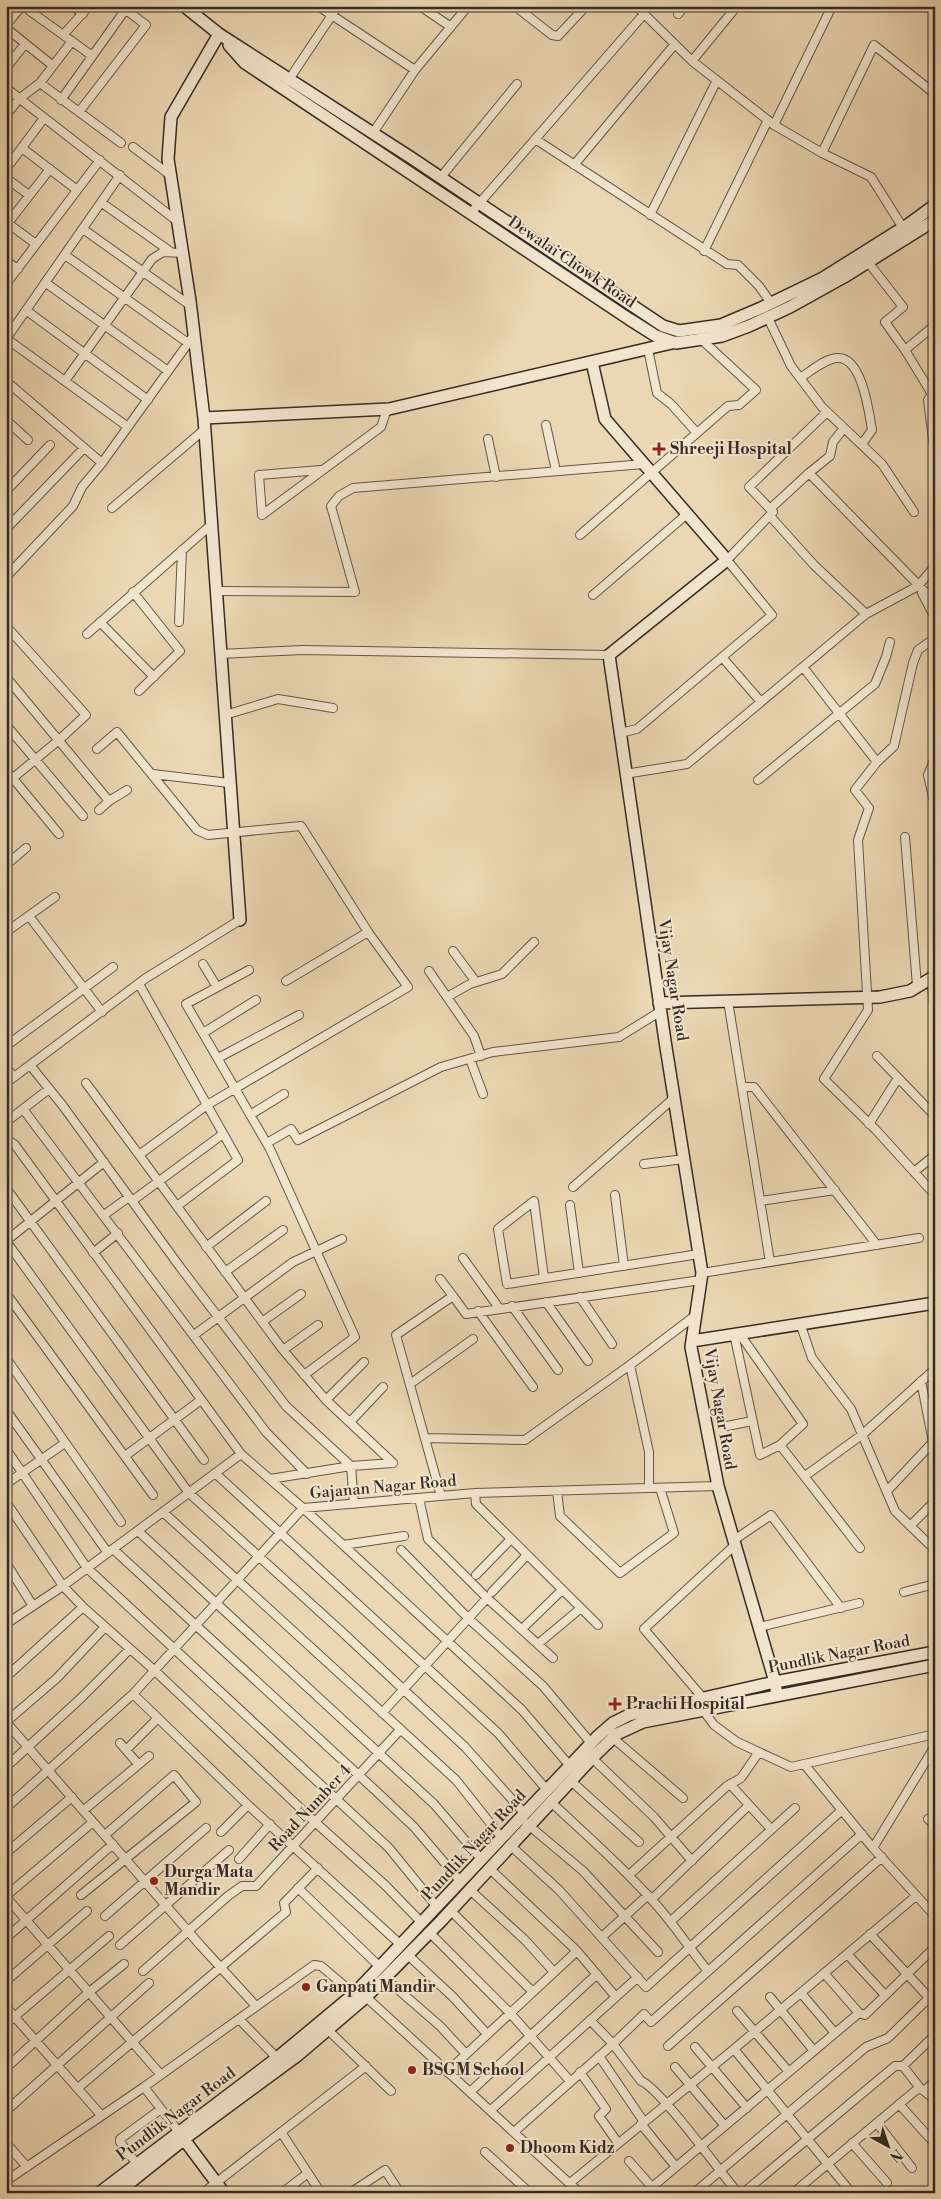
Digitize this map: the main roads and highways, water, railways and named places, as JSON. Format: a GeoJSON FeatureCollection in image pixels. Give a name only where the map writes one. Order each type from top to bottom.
{"type":"FeatureCollection","features":[{"type":"Feature","properties":{"kind":"main road","name":"Dewalai Chowk Road"},"geometry":{"type":"LineString","coordinates":[[184,6],[219,34],[441,177],[663,326],[679,332],[721,325],[823,278],[905,233],[935,220]]}},
{"type":"Feature","properties":{"kind":"main road","name":"Dewalai Chowk Road"},"geometry":{"type":"LineString","coordinates":[[219,34],[245,63],[629,319],[656,336],[676,343],[722,336],[768,318],[868,262],[905,233],[935,205]]}},
{"type":"Feature","properties":{"kind":"main road"},"geometry":{"type":"LineString","coordinates":[[219,34],[171,117],[168,159],[191,306],[191,339],[204,423],[240,920]]}},
{"type":"Feature","properties":{"kind":"main road"},"geometry":{"type":"LineString","coordinates":[[204,423],[387,409],[676,343],[679,332]]}},
{"type":"Feature","properties":{"kind":"main road","name":"Vijay Nagar Road"},"geometry":{"type":"LineString","coordinates":[[592,362],[605,419],[727,560],[609,655],[625,774],[702,1277],[691,1347],[718,1486],[775,1682],[777,1695]]}},
{"type":"Feature","properties":{"kind":"main road"},"geometry":{"type":"LineString","coordinates":[[660,1007],[728,1001],[880,997],[910,991],[933,977]]}},
{"type":"Feature","properties":{"kind":"main road"},"geometry":{"type":"LineString","coordinates":[[692,1341],[935,1302]]}},
{"type":"Feature","properties":{"kind":"main road","name":"Pundlik Nagar Road"},"geometry":{"type":"LineString","coordinates":[[117,2193],[181,2136],[354,1994],[380,1967],[430,1933],[512,1846],[525,1820],[547,1790],[591,1743],[613,1723],[629,1715],[775,1682],[935,1652]]}},
{"type":"Feature","properties":{"kind":"main road","name":"Pundlik Nagar Road"},"geometry":{"type":"LineString","coordinates":[[99,2193],[137,2164],[298,2055],[366,1998],[386,1978],[422,1923],[502,1838],[525,1820],[552,1803],[592,1758],[618,1734],[643,1722],[935,1665]]}},
{"type":"Feature","properties":{"kind":"main road"},"geometry":{"type":"LineString","coordinates":[[181,2136],[224,2193]]}},
{"type":"Feature","properties":{"kind":"place","name":"Shreeji Hospital"},"geometry":{"type":"Point","coordinates":[659,449]}},
{"type":"Feature","properties":{"kind":"place","name":"Prachi Hospital"},"geometry":{"type":"Point","coordinates":[615,1704]}},
{"type":"Feature","properties":{"kind":"place","name":"Durga Mata Mandir"},"geometry":{"type":"Point","coordinates":[154,1881]}},
{"type":"Feature","properties":{"kind":"place","name":"Ganpati Mandir"},"geometry":{"type":"Point","coordinates":[306,1987]}},
{"type":"Feature","properties":{"kind":"place","name":"BSGM School"},"geometry":{"type":"Point","coordinates":[412,2070]}},
{"type":"Feature","properties":{"kind":"place","name":"Dhoom Kidz"},"geometry":{"type":"Point","coordinates":[510,2148]}}]}
